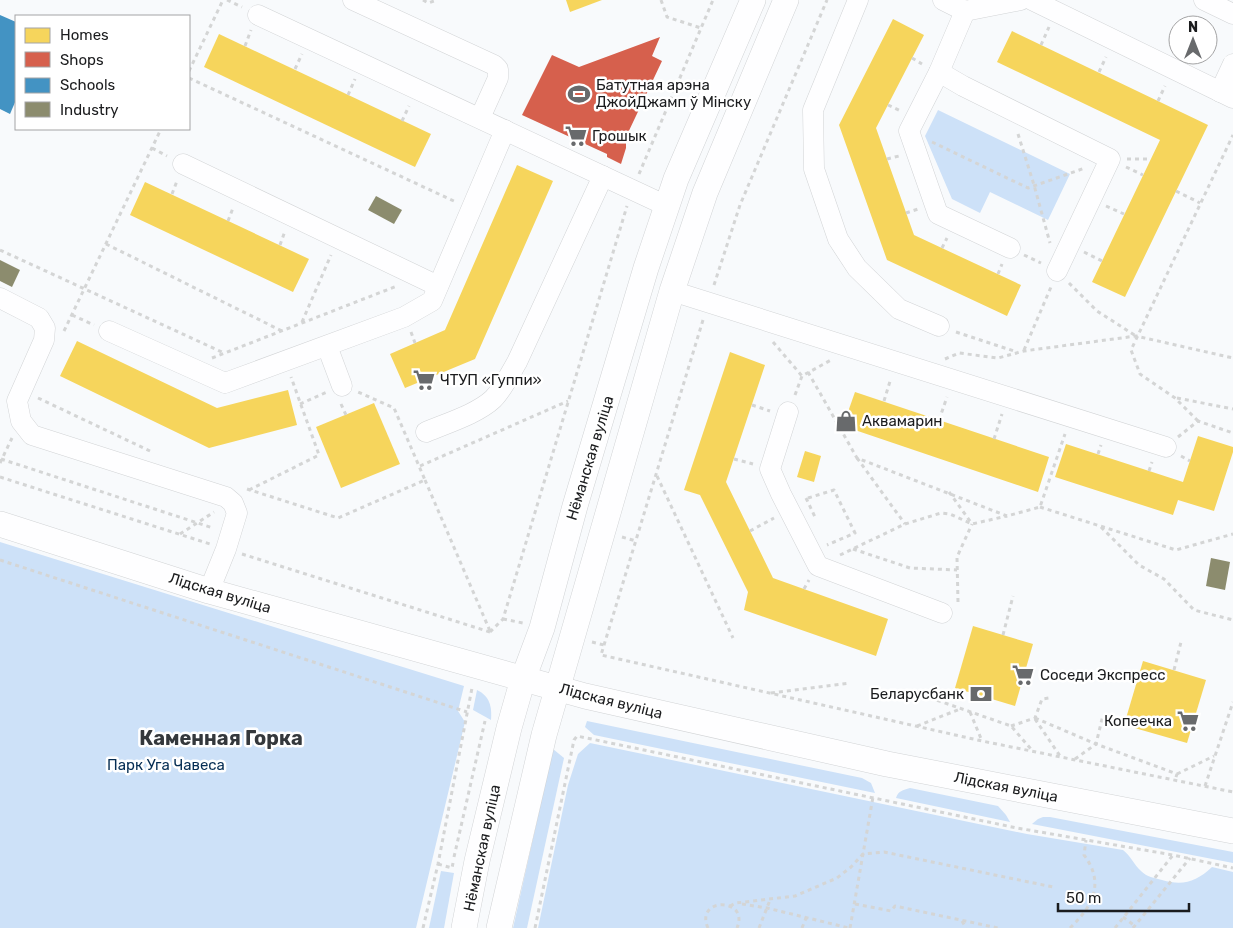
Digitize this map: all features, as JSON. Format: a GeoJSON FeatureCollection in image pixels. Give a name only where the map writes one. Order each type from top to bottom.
{"type":"FeatureCollection","features":[{"type":"Feature","properties":{"kind":"main road","name":"Нёманская вуліца"},"geometry":{"type":"LineString","coordinates":[[464,928],[477,860],[509,728],[523,679],[542,628],[575,506],[646,268],[676,179],[753,0]]}},
{"type":"Feature","properties":{"kind":"main road","name":"Нёманская вуліца"},"geometry":{"type":"LineString","coordinates":[[499,928],[544,735],[672,291],[705,193],[786,0]]}},
{"type":"Feature","properties":{"kind":"main road"},"geometry":{"type":"LineString","coordinates":[[733,46],[760,60]]}},
{"type":"Feature","properties":{"kind":"main road","name":"Лідская вуліца"},"geometry":{"type":"LineString","coordinates":[[0,524],[209,591],[585,696],[887,764],[1233,831]]}},
{"type":"Feature","properties":{"kind":"lane"},"geometry":{"type":"LineString","coordinates":[[353,0],[494,65],[498,69],[498,78],[480,118]]}},
{"type":"Feature","properties":{"kind":"lane"},"geometry":{"type":"LineString","coordinates":[[858,0],[813,110],[814,168],[838,240],[857,268],[899,309],[939,326]]}},
{"type":"Feature","properties":{"kind":"lane"},"geometry":{"type":"LineString","coordinates":[[943,0],[965,11],[1021,0]]}},
{"type":"Feature","properties":{"kind":"lane"},"geometry":{"type":"LineString","coordinates":[[1032,0],[1226,95],[1233,64]]}},
{"type":"Feature","properties":{"kind":"lane"},"geometry":{"type":"LineString","coordinates":[[1204,0],[1233,14]]}},
{"type":"Feature","properties":{"kind":"lane"},"geometry":{"type":"LineString","coordinates":[[965,11],[909,131],[938,214],[1010,248]]}},
{"type":"Feature","properties":{"kind":"lane"},"geometry":{"type":"LineString","coordinates":[[258,15],[668,206]]}},
{"type":"Feature","properties":{"kind":"lane"},"geometry":{"type":"LineString","coordinates":[[938,72],[1110,159],[1057,271]]}},
{"type":"Feature","properties":{"kind":"lane"},"geometry":{"type":"LineString","coordinates":[[109,331],[224,383],[404,318],[432,301],[505,130]]}},
{"type":"Feature","properties":{"kind":"lane"},"geometry":{"type":"LineString","coordinates":[[183,164],[438,286]]}},
{"type":"Feature","properties":{"kind":"lane"},"geometry":{"type":"LineString","coordinates":[[426,432],[481,408],[494,398],[517,362],[603,176]]}},
{"type":"Feature","properties":{"kind":"lane"},"geometry":{"type":"LineString","coordinates":[[672,291],[1166,447]]}},
{"type":"Feature","properties":{"kind":"lane"},"geometry":{"type":"LineString","coordinates":[[0,298],[39,318],[45,328],[44,340],[17,401],[21,421],[32,435],[226,496],[233,503],[237,514],[226,549],[209,591]]}},
{"type":"Feature","properties":{"kind":"lane"},"geometry":{"type":"LineString","coordinates":[[327,346],[342,386]]}},
{"type":"Feature","properties":{"kind":"lane"},"geometry":{"type":"LineString","coordinates":[[792,403],[770,469],[818,566],[950,607]]}},
{"type":"Feature","properties":{"kind":"path"},"geometry":{"type":"LineString","coordinates":[[190,69],[223,0]]}},
{"type":"Feature","properties":{"kind":"path"},"geometry":{"type":"LineString","coordinates":[[423,0],[428,3],[437,0]]}},
{"type":"Feature","properties":{"kind":"path"},"geometry":{"type":"LineString","coordinates":[[661,0],[667,17],[702,28]]}},
{"type":"Feature","properties":{"kind":"path"},"geometry":{"type":"LineString","coordinates":[[300,404],[342,386],[394,408],[490,632],[503,619],[632,189],[713,0]]}},
{"type":"Feature","properties":{"kind":"path"},"geometry":{"type":"LineString","coordinates":[[827,0],[740,205],[708,302],[601,655],[982,741],[1233,792]]}},
{"type":"Feature","properties":{"kind":"path"},"geometry":{"type":"LineString","coordinates":[[190,78],[472,209]]}},
{"type":"Feature","properties":{"kind":"path"},"geometry":{"type":"LineString","coordinates":[[1010,110],[1034,186],[1057,271],[1024,351]]}},
{"type":"Feature","properties":{"kind":"path"},"geometry":{"type":"LineString","coordinates":[[63,333],[161,130]]}},
{"type":"Feature","properties":{"kind":"path"},"geometry":{"type":"LineString","coordinates":[[909,131],[1028,188],[1110,159],[1151,159]]}},
{"type":"Feature","properties":{"kind":"path"},"geometry":{"type":"LineString","coordinates":[[1233,135],[1131,350],[1140,374],[1176,398],[1198,421],[1233,433]]}},
{"type":"Feature","properties":{"kind":"path"},"geometry":{"type":"LineString","coordinates":[[1176,191],[1200,203]]}},
{"type":"Feature","properties":{"kind":"path"},"geometry":{"type":"LineString","coordinates":[[302,323],[338,239]]}},
{"type":"Feature","properties":{"kind":"path"},"geometry":{"type":"LineString","coordinates":[[106,244],[282,331]]}},
{"type":"Feature","properties":{"kind":"path"},"geometry":{"type":"LineString","coordinates":[[1010,248],[1057,271],[1097,311],[1136,336],[1233,358]]}},
{"type":"Feature","properties":{"kind":"path"},"geometry":{"type":"LineString","coordinates":[[0,250],[224,353]]}},
{"type":"Feature","properties":{"kind":"path"},"geometry":{"type":"LineString","coordinates":[[188,368],[419,278]]}},
{"type":"Feature","properties":{"kind":"path"},"geometry":{"type":"LineString","coordinates":[[939,326],[1018,352]]}},
{"type":"Feature","properties":{"kind":"path"},"geometry":{"type":"LineString","coordinates":[[938,361],[958,353],[998,358],[1024,351],[1136,336]]}},
{"type":"Feature","properties":{"kind":"path"},"geometry":{"type":"LineString","coordinates":[[772,342],[802,376]]}},
{"type":"Feature","properties":{"kind":"path"},"geometry":{"type":"LineString","coordinates":[[792,403],[802,376],[853,348]]}},
{"type":"Feature","properties":{"kind":"path"},"geometry":{"type":"LineString","coordinates":[[248,490],[319,455],[285,362]]}},
{"type":"Feature","properties":{"kind":"path"},"geometry":{"type":"LineString","coordinates":[[884,401],[897,362]]}},
{"type":"Feature","properties":{"kind":"path"},"geometry":{"type":"LineString","coordinates":[[808,372],[857,458],[905,524]]}},
{"type":"Feature","properties":{"kind":"path"},"geometry":{"type":"LineString","coordinates":[[939,420],[952,379]]}},
{"type":"Feature","properties":{"kind":"path"},"geometry":{"type":"LineString","coordinates":[[21,421],[33,396],[156,454]]}},
{"type":"Feature","properties":{"kind":"path"},"geometry":{"type":"LineString","coordinates":[[994,439],[1008,397]]}},
{"type":"Feature","properties":{"kind":"path"},"geometry":{"type":"LineString","coordinates":[[1176,398],[1233,410]]}},
{"type":"Feature","properties":{"kind":"path"},"geometry":{"type":"LineString","coordinates":[[420,466],[568,401]]}},
{"type":"Feature","properties":{"kind":"path"},"geometry":{"type":"LineString","coordinates":[[1040,507],[1070,416]]}},
{"type":"Feature","properties":{"kind":"path"},"geometry":{"type":"LineString","coordinates":[[1166,447],[1198,421]]}},
{"type":"Feature","properties":{"kind":"path"},"geometry":{"type":"LineString","coordinates":[[857,458],[1007,516]]}},
{"type":"Feature","properties":{"kind":"path"},"geometry":{"type":"LineString","coordinates":[[0,460],[231,534]]}},
{"type":"Feature","properties":{"kind":"path"},"geometry":{"type":"LineString","coordinates":[[656,476],[733,638]]}},
{"type":"Feature","properties":{"kind":"path"},"geometry":{"type":"LineString","coordinates":[[239,486],[338,518],[425,480]]}},
{"type":"Feature","properties":{"kind":"path"},"geometry":{"type":"LineString","coordinates":[[808,498],[834,490],[855,533],[827,545]]}},
{"type":"Feature","properties":{"kind":"path"},"geometry":{"type":"LineString","coordinates":[[949,492],[972,524]]}},
{"type":"Feature","properties":{"kind":"path"},"geometry":{"type":"LineString","coordinates":[[868,541],[905,524],[941,513],[950,514],[972,524],[1040,507],[1176,550],[1233,534]]}},
{"type":"Feature","properties":{"kind":"path"},"geometry":{"type":"LineString","coordinates":[[750,531],[789,510]]}},
{"type":"Feature","properties":{"kind":"path"},"geometry":{"type":"LineString","coordinates":[[950,607],[957,570],[957,557],[972,524]]}},
{"type":"Feature","properties":{"kind":"path"},"geometry":{"type":"LineString","coordinates":[[1101,526],[1139,565],[1164,579],[1194,610],[1233,620]]}},
{"type":"Feature","properties":{"kind":"path"},"geometry":{"type":"LineString","coordinates":[[853,549],[910,568],[957,570]]}},
{"type":"Feature","properties":{"kind":"path"},"geometry":{"type":"LineString","coordinates":[[0,560],[467,712]]}},
{"type":"Feature","properties":{"kind":"path"},"geometry":{"type":"LineString","coordinates":[[1003,635],[1013,596]]}},
{"type":"Feature","properties":{"kind":"path"},"geometry":{"type":"LineString","coordinates":[[503,619],[523,623]]}},
{"type":"Feature","properties":{"kind":"path"},"geometry":{"type":"LineString","coordinates":[[589,641],[604,645]]}},
{"type":"Feature","properties":{"kind":"path"},"geometry":{"type":"LineString","coordinates":[[1174,670],[1181,642]]}},
{"type":"Feature","properties":{"kind":"path"},"geometry":{"type":"LineString","coordinates":[[768,693],[850,683]]}},
{"type":"Feature","properties":{"kind":"path"},"geometry":{"type":"LineString","coordinates":[[423,928],[438,864],[472,688]]}},
{"type":"Feature","properties":{"kind":"path"},"geometry":{"type":"LineString","coordinates":[[922,696],[1011,726],[1032,751]]}},
{"type":"Feature","properties":{"kind":"path"},"geometry":{"type":"LineString","coordinates":[[1035,718],[1042,699],[1049,698]]}},
{"type":"Feature","properties":{"kind":"path"},"geometry":{"type":"LineString","coordinates":[[1205,786],[1233,702]]}},
{"type":"Feature","properties":{"kind":"path"},"geometry":{"type":"LineString","coordinates":[[916,726],[960,709]]}},
{"type":"Feature","properties":{"kind":"path"},"geometry":{"type":"LineString","coordinates":[[970,712],[982,741]]}},
{"type":"Feature","properties":{"kind":"path"},"geometry":{"type":"LineString","coordinates":[[1075,759],[1096,744],[1103,715]]}},
{"type":"Feature","properties":{"kind":"path"},"geometry":{"type":"LineString","coordinates":[[1035,718],[1060,756]]}},
{"type":"Feature","properties":{"kind":"path"},"geometry":{"type":"LineString","coordinates":[[1011,726],[1035,718],[1096,744],[1177,774],[1215,756]]}},
{"type":"Feature","properties":{"kind":"path"},"geometry":{"type":"LineString","coordinates":[[438,864],[452,868],[485,721]]}},
{"type":"Feature","properties":{"kind":"path"},"geometry":{"type":"LineString","coordinates":[[534,928],[574,740],[577,736],[1017,828],[1190,858],[1233,868]]}},
{"type":"Feature","properties":{"kind":"path"},"geometry":{"type":"LineString","coordinates":[[1176,780],[1177,774]]}},
{"type":"Feature","properties":{"kind":"path"},"geometry":{"type":"LineString","coordinates":[[736,903],[768,908],[850,928],[872,797]]}},
{"type":"Feature","properties":{"kind":"path"},"geometry":{"type":"LineString","coordinates":[[1070,928],[1088,908],[1095,885],[1092,866],[1084,855],[1086,840]]}},
{"type":"Feature","properties":{"kind":"path"},"geometry":{"type":"LineString","coordinates":[[730,906],[736,903],[795,896],[837,878],[863,854],[884,852],[1053,887]]}},
{"type":"Feature","properties":{"kind":"path"},"geometry":{"type":"LineString","coordinates":[[1115,928],[1172,855]]}},
{"type":"Feature","properties":{"kind":"path"},"geometry":{"type":"LineString","coordinates":[[1123,918],[1134,927],[1190,858]]}},
{"type":"Feature","properties":{"kind":"path"},"geometry":{"type":"LineString","coordinates":[[759,928],[770,900]]}},
{"type":"Feature","properties":{"kind":"path"},"geometry":{"type":"LineString","coordinates":[[708,928],[706,919],[710,909],[719,904],[730,906],[737,913],[739,919],[737,928]]}},
{"type":"Feature","properties":{"kind":"path"},"geometry":{"type":"LineString","coordinates":[[855,904],[891,911],[895,906],[998,928]]}},
{"type":"Feature","properties":{"kind":"path"},"geometry":{"type":"LineString","coordinates":[[802,928],[806,918]]}},
{"type":"Feature","properties":{"kind":"path"},"geometry":{"type":"LineString","coordinates":[[962,920],[966,928]]}},
{"type":"Feature","properties":{"kind":"green space"},"geometry":{"type":"Polygon","coordinates":[[[938,110],[1070,174],[1048,220],[990,192],[980,213],[952,199],[925,136],[938,110]]]}},
{"type":"Feature","properties":{"kind":"green space","name":"Парк Уга Чавеса"},"geometry":{"type":"Polygon","coordinates":[[[0,542],[464,686],[458,711],[465,722],[416,928],[0,928],[0,542]]]}},
{"type":"Feature","properties":{"kind":"green space"},"geometry":{"type":"Polygon","coordinates":[[[477,690],[485,695],[489,702],[491,720],[473,710],[477,690]]]}},
{"type":"Feature","properties":{"kind":"green space"},"geometry":{"type":"Polygon","coordinates":[[[587,721],[862,778],[871,783],[875,793],[594,735],[585,727],[587,721]]]}},
{"type":"Feature","properties":{"kind":"green space"},"geometry":{"type":"Polygon","coordinates":[[[590,743],[1027,834],[1123,850],[1143,873],[1170,882],[1176,883],[1195,879],[1212,867],[1233,872],[1233,928],[538,928],[568,785],[578,754],[590,743]]]}},
{"type":"Feature","properties":{"kind":"green space"},"geometry":{"type":"Polygon","coordinates":[[[553,749],[564,758],[527,928],[513,928],[553,749]]]}},
{"type":"Feature","properties":{"kind":"green space"},"geometry":{"type":"Polygon","coordinates":[[[910,788],[998,806],[1010,822],[896,798],[899,792],[910,788]]]}},
{"type":"Feature","properties":{"kind":"green space"},"geometry":{"type":"Polygon","coordinates":[[[1043,817],[1233,852],[1233,863],[1032,824],[1043,817]]]}},
{"type":"Feature","properties":{"kind":"green space"},"geometry":{"type":"Polygon","coordinates":[[[441,871],[454,873],[444,928],[429,928],[441,871]]]}},
{"type":"Feature","properties":{"kind":"building: Homes"},"geometry":{"type":"Polygon","coordinates":[[[566,0],[602,0],[570,12],[566,0]]]}},
{"type":"Feature","properties":{"kind":"building: Homes"},"geometry":{"type":"Polygon","coordinates":[[[893,19],[924,35],[876,128],[914,235],[1021,285],[1007,316],[887,260],[839,125],[893,19]]]}},
{"type":"Feature","properties":{"kind":"building: Homes"},"geometry":{"type":"Polygon","coordinates":[[[1012,31],[1208,125],[1125,297],[1092,282],[1160,140],[997,62],[1012,31]]]}},
{"type":"Feature","properties":{"kind":"building: Homes"},"geometry":{"type":"Polygon","coordinates":[[[219,34],[431,134],[415,167],[204,67],[219,34]]]}},
{"type":"Feature","properties":{"kind":"building: Homes"},"geometry":{"type":"Polygon","coordinates":[[[517,165],[553,181],[475,359],[405,388],[390,354],[445,330],[517,165]]]}},
{"type":"Feature","properties":{"kind":"building: Homes"},"geometry":{"type":"Polygon","coordinates":[[[145,182],[309,259],[293,292],[130,215],[145,182]]]}},
{"type":"Feature","properties":{"kind":"building: Homes"},"geometry":{"type":"Polygon","coordinates":[[[77,341],[217,408],[288,390],[297,425],[209,448],[60,376],[77,341]]]}},
{"type":"Feature","properties":{"kind":"building: Homes"},"geometry":{"type":"Polygon","coordinates":[[[730,352],[765,365],[726,482],[773,578],[888,619],[876,656],[744,610],[748,592],[700,495],[684,490],[730,352]]]}},
{"type":"Feature","properties":{"kind":"building: Homes"},"geometry":{"type":"Polygon","coordinates":[[[855,392],[1049,457],[1038,492],[843,426],[855,392]]]}},
{"type":"Feature","properties":{"kind":"building: Homes"},"geometry":{"type":"Polygon","coordinates":[[[374,403],[400,464],[341,488],[316,427],[374,403]]]}},
{"type":"Feature","properties":{"kind":"building: Homes"},"geometry":{"type":"Polygon","coordinates":[[[1198,436],[1233,447],[1214,511],[1178,500],[1173,515],[1055,477],[1066,444],[1183,482],[1198,436]]]}},
{"type":"Feature","properties":{"kind":"building: Homes"},"geometry":{"type":"Polygon","coordinates":[[[805,451],[821,456],[814,482],[797,477],[805,451]]]}},
{"type":"Feature","properties":{"kind":"building: Homes"},"geometry":{"type":"Polygon","coordinates":[[[973,626],[1033,644],[1015,706],[955,688],[973,626]]]}},
{"type":"Feature","properties":{"kind":"building: Homes"},"geometry":{"type":"Polygon","coordinates":[[[1143,661],[1206,680],[1187,743],[1124,725],[1143,661]]]}},
{"type":"Feature","properties":{"kind":"building: Shops"},"geometry":{"type":"Polygon","coordinates":[[[660,37],[652,56],[662,61],[626,137],[626,148],[621,164],[607,157],[607,154],[522,115],[552,55],[579,67],[660,37]]]}},
{"type":"Feature","properties":{"kind":"building: Schools"},"geometry":{"type":"Polygon","coordinates":[[[0,15],[15,22],[15,102],[10,114],[0,109],[0,15]]]}},
{"type":"Feature","properties":{"kind":"building: Industry"},"geometry":{"type":"Polygon","coordinates":[[[376,196],[402,210],[394,224],[368,210],[376,196]]]}},
{"type":"Feature","properties":{"kind":"building: Industry"},"geometry":{"type":"Polygon","coordinates":[[[0,260],[20,270],[12,287],[0,281],[0,260]]]}},
{"type":"Feature","properties":{"kind":"building: Industry"},"geometry":{"type":"Polygon","coordinates":[[[1211,558],[1230,562],[1225,590],[1206,586],[1211,558]]]}},
{"type":"Feature","properties":{"kind":"place","name":"Батутная арэна ДжойДжамп ў Мінску"},"geometry":{"type":"Point","coordinates":[579,94]}},
{"type":"Feature","properties":{"kind":"place","name":"Грошык"},"geometry":{"type":"Point","coordinates":[576,136]}},
{"type":"Feature","properties":{"kind":"place","name":"ЧТУП «Гуппи»"},"geometry":{"type":"Point","coordinates":[424,380]}},
{"type":"Feature","properties":{"kind":"place","name":"Аквамарин"},"geometry":{"type":"Point","coordinates":[846,421]}},
{"type":"Feature","properties":{"kind":"place","name":"Соседи Экспресс"},"geometry":{"type":"Point","coordinates":[1023,675]}},
{"type":"Feature","properties":{"kind":"place","name":"Беларусбанк"},"geometry":{"type":"Point","coordinates":[981,694]}},
{"type":"Feature","properties":{"kind":"place","name":"Копеечка"},"geometry":{"type":"Point","coordinates":[1188,721]}},
{"type":"Feature","properties":{"kind":"district","name":"Каменная Горка"},"geometry":{"type":"Point","coordinates":[221,738]}}]}
